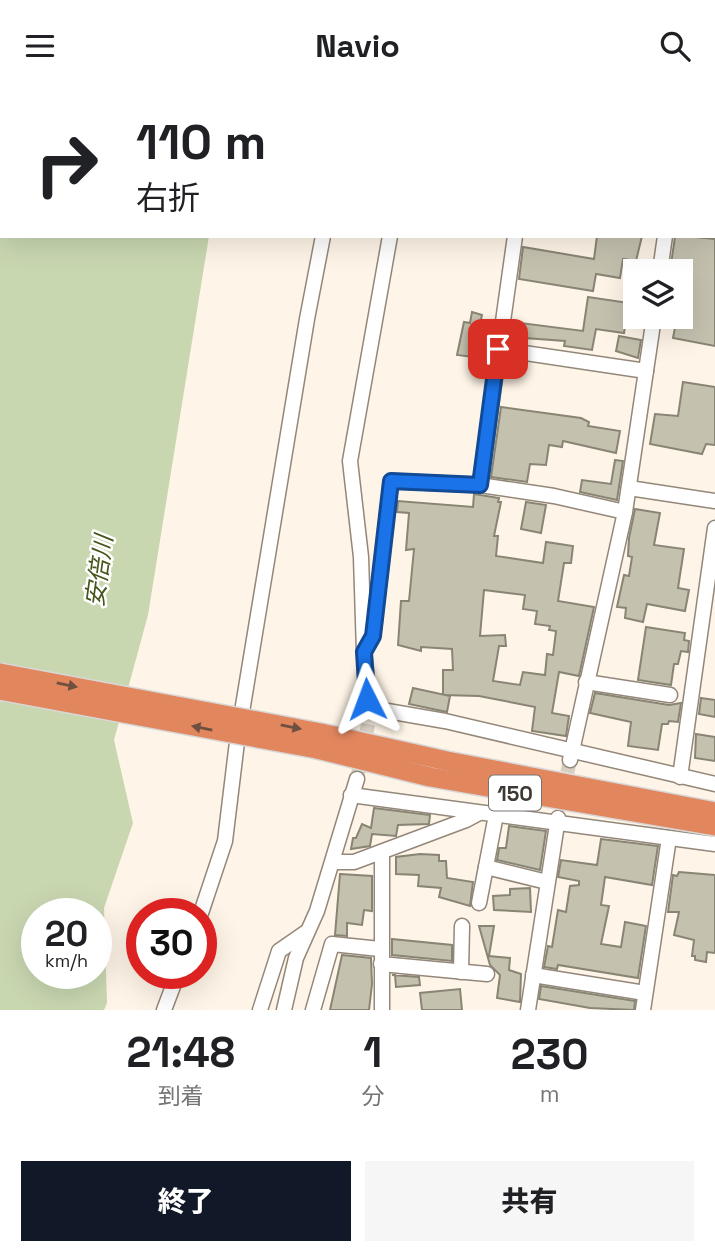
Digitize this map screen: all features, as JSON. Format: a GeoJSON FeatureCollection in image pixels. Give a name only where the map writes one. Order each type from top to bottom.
{"type":"FeatureCollection","features":[{"type":"Feature","properties":{"kind":"highway","name":"150"},"geometry":{"type":"LineString","coordinates":[[0,673],[319,741],[715,819]]}},
{"type":"Feature","properties":{"kind":"highway","name":"150"},"geometry":{"type":"LineString","coordinates":[[0,690],[319,741],[413,744],[490,758],[715,810]]}},
{"type":"Feature","properties":{"kind":"highway","name":"150"},"geometry":{"type":"LineString","coordinates":[[319,741],[430,777],[715,826]]}},
{"type":"Feature","properties":{"kind":"highway","name":"150"},"geometry":{"type":"LineString","coordinates":[[608,796],[715,810]]}},
{"type":"Feature","properties":{"kind":"street"},"geometry":{"type":"LineString","coordinates":[[206,898],[225,841],[237,742],[323,238]]}},
{"type":"Feature","properties":{"kind":"street"},"geometry":{"type":"LineString","coordinates":[[390,238],[350,461],[361,557],[364,652],[370,714],[397,711],[570,755],[715,785]]}},
{"type":"Feature","properties":{"kind":"street"},"geometry":{"type":"LineString","coordinates":[[480,485],[515,238]]}},
{"type":"Feature","properties":{"kind":"street"},"geometry":{"type":"LineString","coordinates":[[662,259],[665,238]]}},
{"type":"Feature","properties":{"kind":"street"},"geometry":{"type":"LineString","coordinates":[[570,755],[625,512],[651,329]]}},
{"type":"Feature","properties":{"kind":"street"},"geometry":{"type":"LineString","coordinates":[[498,349],[646,371]]}},
{"type":"Feature","properties":{"kind":"street"},"geometry":{"type":"LineString","coordinates":[[364,652],[373,636],[391,481],[480,485],[625,512]]}},
{"type":"Feature","properties":{"kind":"street"},"geometry":{"type":"LineString","coordinates":[[629,488],[715,501]]}},
{"type":"Feature","properties":{"kind":"street"},"geometry":{"type":"LineString","coordinates":[[680,777],[715,528]]}},
{"type":"Feature","properties":{"kind":"street"},"geometry":{"type":"LineString","coordinates":[[586,681],[670,695]]}},
{"type":"Feature","properties":{"kind":"street"},"geometry":{"type":"LineString","coordinates":[[284,1010],[296,958],[317,911],[357,779]]}},
{"type":"Feature","properties":{"kind":"street"},"geometry":{"type":"LineString","coordinates":[[351,795],[496,815],[558,820],[715,843]]}},
{"type":"Feature","properties":{"kind":"street"},"geometry":{"type":"LineString","coordinates":[[333,862],[342,864],[382,852],[480,813]]}},
{"type":"Feature","properties":{"kind":"street"},"geometry":{"type":"LineString","coordinates":[[479,903],[496,815]]}},
{"type":"Feature","properties":{"kind":"street"},"geometry":{"type":"LineString","coordinates":[[529,1010],[558,820]]}},
{"type":"Feature","properties":{"kind":"street"},"geometry":{"type":"LineString","coordinates":[[643,1010],[669,838]]}},
{"type":"Feature","properties":{"kind":"street"},"geometry":{"type":"LineString","coordinates":[[382,852],[382,1010]]}},
{"type":"Feature","properties":{"kind":"street"},"geometry":{"type":"LineString","coordinates":[[486,867],[547,882]]}},
{"type":"Feature","properties":{"kind":"street"},"geometry":{"type":"LineString","coordinates":[[461,972],[462,926]]}},
{"type":"Feature","properties":{"kind":"street"},"geometry":{"type":"LineString","coordinates":[[260,1010],[279,951],[306,932]]}},
{"type":"Feature","properties":{"kind":"street"},"geometry":{"type":"LineString","coordinates":[[313,1010],[332,944],[380,949]]}},
{"type":"Feature","properties":{"kind":"street"},"geometry":{"type":"LineString","coordinates":[[381,964],[487,974]]}},
{"type":"Feature","properties":{"kind":"street"},"geometry":{"type":"LineString","coordinates":[[533,975],[645,993]]}},
{"type":"Feature","properties":{"kind":"street"},"geometry":{"type":"LineString","coordinates":[[164,1010],[172,989]]}},
{"type":"Feature","properties":{"kind":"water","name":"安倍川"},"geometry":{"type":"Polygon","coordinates":[[[0,238],[209,238],[148,615],[114,740],[133,823],[107,898],[21,898],[21,989],[107,989],[107,1003],[104,1010],[0,1010],[0,238]]]}},
{"type":"Feature","properties":{"kind":"building"},"geometry":{"type":"Polygon","coordinates":[[[597,238],[642,238],[636,259],[623,259],[620,278],[596,274],[593,291],[519,279],[523,247],[594,259],[597,238]]]}},
{"type":"Feature","properties":{"kind":"building"},"geometry":{"type":"Polygon","coordinates":[[[675,238],[715,239],[715,346],[673,338],[675,329],[693,329],[693,259],[672,259],[675,238]]]}},
{"type":"Feature","properties":{"kind":"building"},"geometry":{"type":"Polygon","coordinates":[[[588,297],[623,302],[624,333],[596,329],[592,350],[564,346],[565,341],[511,337],[513,322],[583,331],[588,297]]]}},
{"type":"Feature","properties":{"kind":"building"},"geometry":{"type":"Polygon","coordinates":[[[472,312],[482,315],[480,324],[493,327],[488,359],[457,355],[464,322],[470,323],[472,312]]]}},
{"type":"Feature","properties":{"kind":"building"},"geometry":{"type":"Polygon","coordinates":[[[619,336],[641,340],[638,358],[616,351],[619,336]]]}},
{"type":"Feature","properties":{"kind":"building"},"geometry":{"type":"Polygon","coordinates":[[[683,382],[715,387],[715,445],[706,444],[702,454],[650,444],[655,414],[678,416],[683,382]]]}},
{"type":"Feature","properties":{"kind":"building"},"geometry":{"type":"Polygon","coordinates":[[[501,407],[581,418],[589,422],[588,426],[620,431],[616,453],[563,441],[562,447],[549,445],[546,465],[530,464],[527,482],[491,477],[501,407]]]}},
{"type":"Feature","properties":{"kind":"building"},"geometry":{"type":"Polygon","coordinates":[[[615,460],[623,461],[617,500],[580,492],[582,480],[611,484],[615,460]]]}},
{"type":"Feature","properties":{"kind":"building"},"geometry":{"type":"Polygon","coordinates":[[[474,494],[499,498],[498,502],[501,502],[494,536],[498,536],[496,556],[543,563],[546,542],[573,546],[571,563],[564,563],[558,601],[594,607],[579,676],[559,672],[552,713],[569,716],[566,736],[532,731],[535,707],[479,696],[443,695],[443,670],[453,670],[452,649],[421,647],[421,651],[398,645],[401,601],[409,601],[414,549],[406,550],[409,513],[397,512],[398,501],[473,507],[474,494]],[[484,590],[480,636],[505,635],[506,646],[499,646],[493,681],[520,685],[523,672],[545,675],[547,654],[553,655],[556,631],[549,630],[550,626],[535,624],[537,611],[523,609],[525,595],[484,590]]]}},
{"type":"Feature","properties":{"kind":"building"},"geometry":{"type":"Polygon","coordinates":[[[526,502],[546,505],[541,533],[521,529],[526,502]]]}},
{"type":"Feature","properties":{"kind":"building"},"geometry":{"type":"Polygon","coordinates":[[[635,509],[660,513],[654,545],[684,549],[678,588],[689,590],[685,611],[647,604],[643,622],[625,618],[626,608],[617,607],[624,575],[629,576],[632,557],[628,556],[629,538],[635,509]]]}},
{"type":"Feature","properties":{"kind":"building"},"geometry":{"type":"Polygon","coordinates":[[[646,627],[685,633],[684,640],[689,641],[688,652],[681,651],[678,664],[674,664],[671,685],[638,680],[646,627]]]}},
{"type":"Feature","properties":{"kind":"building"},"geometry":{"type":"Polygon","coordinates":[[[413,688],[450,696],[447,712],[409,704],[413,688]]]}},
{"type":"Feature","properties":{"kind":"building"},"geometry":{"type":"Polygon","coordinates":[[[595,693],[669,705],[681,703],[678,722],[669,721],[668,724],[662,724],[658,750],[628,746],[631,722],[590,713],[595,693]]]}},
{"type":"Feature","properties":{"kind":"building"},"geometry":{"type":"Polygon","coordinates":[[[701,698],[715,700],[715,717],[699,714],[701,698]]]}},
{"type":"Feature","properties":{"kind":"building"},"geometry":{"type":"Polygon","coordinates":[[[696,734],[715,737],[715,761],[695,758],[696,734]]]}},
{"type":"Feature","properties":{"kind":"building"},"geometry":{"type":"Polygon","coordinates":[[[374,808],[430,815],[429,824],[398,825],[396,836],[372,834],[370,846],[351,849],[353,838],[356,838],[362,824],[371,828],[374,808]]]}},
{"type":"Feature","properties":{"kind":"building"},"geometry":{"type":"Polygon","coordinates":[[[509,826],[546,831],[540,870],[497,860],[499,848],[506,848],[509,826]]]}},
{"type":"Feature","properties":{"kind":"building"},"geometry":{"type":"Polygon","coordinates":[[[601,839],[658,846],[652,885],[605,877],[601,905],[609,906],[601,944],[621,947],[625,922],[646,926],[638,978],[558,965],[557,969],[544,967],[548,946],[552,947],[558,910],[566,912],[570,886],[579,885],[579,881],[558,877],[561,860],[597,865],[601,839]]]}},
{"type":"Feature","properties":{"kind":"building"},"geometry":{"type":"Polygon","coordinates":[[[439,855],[439,861],[446,861],[447,878],[473,882],[470,906],[439,897],[441,888],[418,886],[419,875],[396,874],[396,857],[439,855]]]}},
{"type":"Feature","properties":{"kind":"building"},"geometry":{"type":"Polygon","coordinates":[[[679,872],[715,875],[715,953],[707,952],[706,962],[695,960],[695,956],[692,956],[694,940],[674,935],[679,912],[668,912],[673,875],[677,876],[679,872]]]}},
{"type":"Feature","properties":{"kind":"building"},"geometry":{"type":"Polygon","coordinates":[[[340,874],[372,876],[372,911],[364,910],[362,925],[347,923],[347,936],[335,935],[340,874]]]}},
{"type":"Feature","properties":{"kind":"building"},"geometry":{"type":"Polygon","coordinates":[[[530,888],[531,912],[494,910],[493,896],[510,895],[510,889],[530,888]]]}},
{"type":"Feature","properties":{"kind":"building"},"geometry":{"type":"Polygon","coordinates":[[[479,926],[494,926],[489,956],[510,958],[509,970],[521,974],[520,1002],[497,998],[500,975],[490,965],[479,926]]]}},
{"type":"Feature","properties":{"kind":"building"},"geometry":{"type":"Polygon","coordinates":[[[392,939],[452,945],[452,961],[392,955],[392,939]]]}},
{"type":"Feature","properties":{"kind":"building"},"geometry":{"type":"Polygon","coordinates":[[[342,955],[371,958],[369,1010],[330,1010],[342,955]]]}},
{"type":"Feature","properties":{"kind":"building"},"geometry":{"type":"Polygon","coordinates":[[[395,975],[419,977],[420,985],[396,987],[395,975]]]}},
{"type":"Feature","properties":{"kind":"building"},"geometry":{"type":"Polygon","coordinates":[[[541,986],[635,1001],[634,1010],[590,1008],[539,999],[541,986]]]}},
{"type":"Feature","properties":{"kind":"building"},"geometry":{"type":"Polygon","coordinates":[[[460,989],[462,1010],[422,1010],[420,993],[460,989]]]}},
{"type":"Feature","properties":{"kind":"tunnel"},"geometry":{"type":"LineString","coordinates":[[357,779],[369,720]]}},
{"type":"Feature","properties":{"kind":"tunnel"},"geometry":{"type":"LineString","coordinates":[[563,793],[570,760]]}},
{"type":"Feature","properties":{"kind":"route"},"geometry":{"type":"LineString","coordinates":[[367,699],[364,652],[373,636],[391,481],[480,485],[498,349]]}}]}
